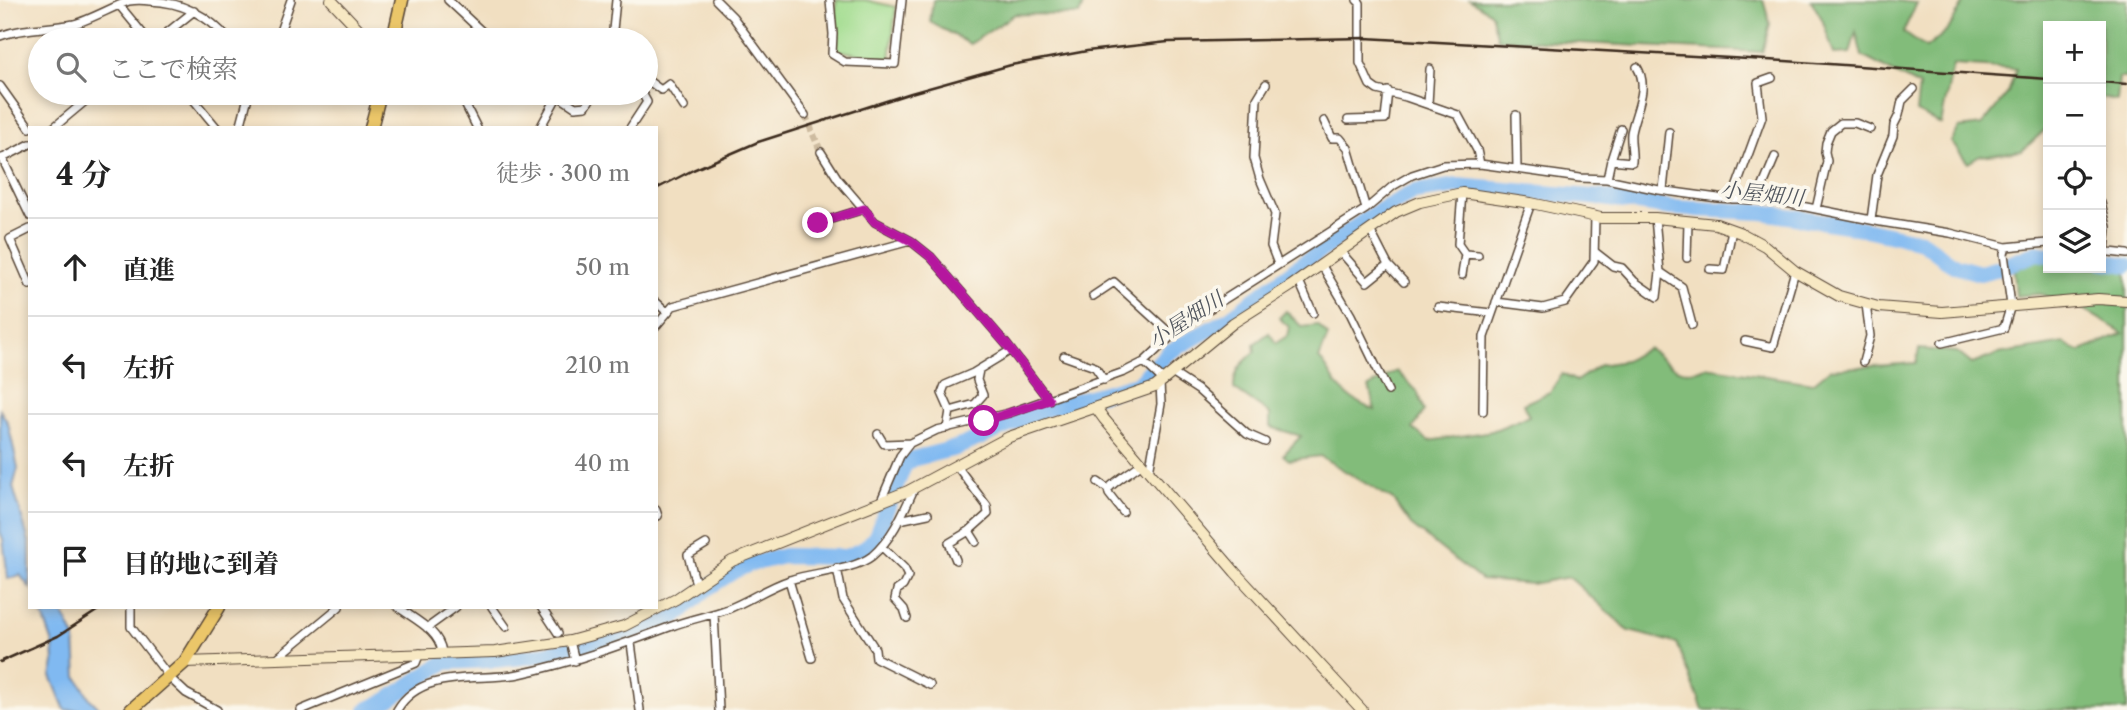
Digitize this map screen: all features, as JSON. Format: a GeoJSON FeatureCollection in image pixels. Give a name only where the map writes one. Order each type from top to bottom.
{"type":"FeatureCollection","features":[{"type":"Feature","properties":{"kind":"highway"},"geometry":{"type":"LineString","coordinates":[[396,28],[402,0]]}},
{"type":"Feature","properties":{"kind":"highway"},"geometry":{"type":"LineString","coordinates":[[372,126],[377,105]]}},
{"type":"Feature","properties":{"kind":"highway"},"geometry":{"type":"LineString","coordinates":[[131,710],[185,662],[218,609]]}},
{"type":"Feature","properties":{"kind":"street"},"geometry":{"type":"LineString","coordinates":[[30,28],[78,23],[130,0],[170,1],[194,10],[217,28]]}},
{"type":"Feature","properties":{"kind":"street"},"geometry":{"type":"LineString","coordinates":[[281,28],[291,0]]}},
{"type":"Feature","properties":{"kind":"street"},"geometry":{"type":"LineString","coordinates":[[331,0],[358,28]]}},
{"type":"Feature","properties":{"kind":"street"},"geometry":{"type":"LineString","coordinates":[[448,0],[478,28]]}},
{"type":"Feature","properties":{"kind":"street"},"geometry":{"type":"LineString","coordinates":[[613,28],[616,0]]}},
{"type":"Feature","properties":{"kind":"street"},"geometry":{"type":"LineString","coordinates":[[716,0],[733,17],[805,115]]}},
{"type":"Feature","properties":{"kind":"street"},"geometry":{"type":"LineString","coordinates":[[830,0],[832,54],[845,62],[895,64],[902,0]]}},
{"type":"Feature","properties":{"kind":"street"},"geometry":{"type":"LineString","coordinates":[[1357,0],[1360,3],[1360,63],[1370,85],[1377,90],[1388,91],[1458,115],[1477,150],[1479,164]]}},
{"type":"Feature","properties":{"kind":"street"},"geometry":{"type":"LineString","coordinates":[[120,6],[138,28]]}},
{"type":"Feature","properties":{"kind":"street"},"geometry":{"type":"LineString","coordinates":[[172,28],[194,10]]}},
{"type":"Feature","properties":{"kind":"street"},"geometry":{"type":"LineString","coordinates":[[0,36],[28,29]]}},
{"type":"Feature","properties":{"kind":"street"},"geometry":{"type":"LineString","coordinates":[[1611,160],[1632,162],[1630,136],[1642,93],[1642,75],[1637,67]]}},
{"type":"Feature","properties":{"kind":"street"},"geometry":{"type":"LineString","coordinates":[[1428,104],[1430,69]]}},
{"type":"Feature","properties":{"kind":"street"},"geometry":{"type":"LineString","coordinates":[[1732,199],[1762,117],[1758,83],[1772,78]]}},
{"type":"Feature","properties":{"kind":"street"},"geometry":{"type":"LineString","coordinates":[[658,88],[661,90],[670,84],[684,107]]}},
{"type":"Feature","properties":{"kind":"street"},"geometry":{"type":"LineString","coordinates":[[1266,85],[1257,99],[1254,158],[1275,214],[1271,246],[1278,264]]}},
{"type":"Feature","properties":{"kind":"street"},"geometry":{"type":"LineString","coordinates":[[0,86],[29,126]]}},
{"type":"Feature","properties":{"kind":"street"},"geometry":{"type":"LineString","coordinates":[[1871,220],[1877,175],[1893,136],[1902,101],[1914,89]]}},
{"type":"Feature","properties":{"kind":"street"},"geometry":{"type":"LineString","coordinates":[[1348,120],[1385,119],[1388,91]]}},
{"type":"Feature","properties":{"kind":"street"},"geometry":{"type":"LineString","coordinates":[[55,126],[81,105]]}},
{"type":"Feature","properties":{"kind":"street"},"geometry":{"type":"LineString","coordinates":[[196,105],[211,126]]}},
{"type":"Feature","properties":{"kind":"street"},"geometry":{"type":"LineString","coordinates":[[241,126],[246,105]]}},
{"type":"Feature","properties":{"kind":"street"},"geometry":{"type":"LineString","coordinates":[[466,105],[476,126]]}},
{"type":"Feature","properties":{"kind":"street"},"geometry":{"type":"LineString","coordinates":[[541,126],[551,105]]}},
{"type":"Feature","properties":{"kind":"street"},"geometry":{"type":"LineString","coordinates":[[631,126],[645,105]]}},
{"type":"Feature","properties":{"kind":"street"},"geometry":{"type":"LineString","coordinates":[[1516,115],[1517,169]]}},
{"type":"Feature","properties":{"kind":"street"},"geometry":{"type":"LineString","coordinates":[[1324,121],[1332,138],[1340,138],[1348,148],[1366,209]]}},
{"type":"Feature","properties":{"kind":"street"},"geometry":{"type":"LineString","coordinates":[[1816,209],[1827,160],[1826,143],[1831,131],[1841,123],[1855,123],[1870,129]]}},
{"type":"Feature","properties":{"kind":"street"},"geometry":{"type":"LineString","coordinates":[[1607,179],[1621,129]]}},
{"type":"Feature","properties":{"kind":"street"},"geometry":{"type":"LineString","coordinates":[[1663,190],[1669,132]]}},
{"type":"Feature","properties":{"kind":"street"},"geometry":{"type":"LineString","coordinates":[[28,145],[1,159],[28,212]]}},
{"type":"Feature","properties":{"kind":"street"},"geometry":{"type":"LineString","coordinates":[[821,152],[838,179],[875,222],[911,241],[931,257],[1011,350],[1049,400]]}},
{"type":"Feature","properties":{"kind":"street"},"geometry":{"type":"LineString","coordinates":[[1757,200],[1775,157]]}},
{"type":"Feature","properties":{"kind":"street"},"geometry":{"type":"LineString","coordinates":[[878,434],[884,443],[910,443],[937,430],[984,421],[1146,364],[1181,327],[1366,209],[1393,186],[1412,175],[1443,166],[1479,164],[1607,179],[1732,199],[1776,201],[1950,233],[2005,250],[2043,244]]}},
{"type":"Feature","properties":{"kind":"street"},"geometry":{"type":"LineString","coordinates":[[1462,193],[1458,244],[1465,254],[1462,275]]}},
{"type":"Feature","properties":{"kind":"street"},"geometry":{"type":"LineString","coordinates":[[658,605],[732,561],[911,490],[1009,437],[1096,408],[1164,378],[1233,323],[1299,281],[1396,212],[1420,202],[1462,193],[1595,216],[1716,224],[1765,246],[1795,271],[1839,296],[1866,304],[1942,312],[2098,299],[2127,301]]}},
{"type":"Feature","properties":{"kind":"street"},"geometry":{"type":"LineString","coordinates":[[1483,411],[1484,337],[1531,203]]}},
{"type":"Feature","properties":{"kind":"street"},"geometry":{"type":"LineString","coordinates":[[818,223],[864,209]]}},
{"type":"Feature","properties":{"kind":"street"},"geometry":{"type":"LineString","coordinates":[[1496,302],[1543,308],[1565,302],[1594,261],[1595,216]]}},
{"type":"Feature","properties":{"kind":"street"},"geometry":{"type":"LineString","coordinates":[[1595,252],[1613,266],[1622,268],[1634,281],[1657,297],[1660,272],[1655,218]]}},
{"type":"Feature","properties":{"kind":"street"},"geometry":{"type":"LineString","coordinates":[[1687,258],[1688,221]]}},
{"type":"Feature","properties":{"kind":"street"},"geometry":{"type":"LineString","coordinates":[[28,230],[10,239],[28,280]]}},
{"type":"Feature","properties":{"kind":"street"},"geometry":{"type":"LineString","coordinates":[[1370,230],[1388,265],[1404,282]]}},
{"type":"Feature","properties":{"kind":"street"},"geometry":{"type":"LineString","coordinates":[[1710,270],[1724,270],[1732,230]]}},
{"type":"Feature","properties":{"kind":"street"},"geometry":{"type":"LineString","coordinates":[[658,323],[673,306],[911,241]]}},
{"type":"Feature","properties":{"kind":"street"},"geometry":{"type":"LineString","coordinates":[[1942,343],[2004,328],[2011,305],[2005,250]]}},
{"type":"Feature","properties":{"kind":"street"},"geometry":{"type":"LineString","coordinates":[[1340,251],[1367,282],[1388,265]]}},
{"type":"Feature","properties":{"kind":"street"},"geometry":{"type":"LineString","coordinates":[[2106,251],[2127,254]]}},
{"type":"Feature","properties":{"kind":"street"},"geometry":{"type":"LineString","coordinates":[[1465,254],[1478,255]]}},
{"type":"Feature","properties":{"kind":"street"},"geometry":{"type":"LineString","coordinates":[[1321,264],[1351,315],[1388,391]]}},
{"type":"Feature","properties":{"kind":"street"},"geometry":{"type":"LineString","coordinates":[[1745,341],[1773,347],[1795,271]]}},
{"type":"Feature","properties":{"kind":"street"},"geometry":{"type":"LineString","coordinates":[[1660,272],[1682,287],[1692,325]]}},
{"type":"Feature","properties":{"kind":"street"},"geometry":{"type":"LineString","coordinates":[[1299,281],[1313,313]]}},
{"type":"Feature","properties":{"kind":"street"},"geometry":{"type":"LineString","coordinates":[[1093,296],[1114,282],[1172,335]]}},
{"type":"Feature","properties":{"kind":"street"},"geometry":{"type":"LineString","coordinates":[[658,304],[667,312]]}},
{"type":"Feature","properties":{"kind":"street"},"geometry":{"type":"LineString","coordinates":[[1863,362],[1870,336],[1866,304]]}},
{"type":"Feature","properties":{"kind":"street"},"geometry":{"type":"LineString","coordinates":[[1438,307],[1491,313]]}},
{"type":"Feature","properties":{"kind":"street"},"geometry":{"type":"LineString","coordinates":[[947,428],[950,411],[942,393],[945,385],[979,370],[1011,350]]}},
{"type":"Feature","properties":{"kind":"street"},"geometry":{"type":"LineString","coordinates":[[1064,356],[1095,367],[1104,380]]}},
{"type":"Feature","properties":{"kind":"street"},"geometry":{"type":"LineString","coordinates":[[1146,364],[1164,378],[1198,390],[1247,434],[1265,442]]}},
{"type":"Feature","properties":{"kind":"street"},"geometry":{"type":"LineString","coordinates":[[950,411],[975,404],[983,395],[977,380],[979,370]]}},
{"type":"Feature","properties":{"kind":"street"},"geometry":{"type":"LineString","coordinates":[[1149,472],[1164,378]]}},
{"type":"Feature","properties":{"kind":"street"},"geometry":{"type":"LineString","coordinates":[[1096,408],[1236,572],[1362,710]]}},
{"type":"Feature","properties":{"kind":"street"},"geometry":{"type":"LineString","coordinates":[[883,502],[900,456],[910,443]]}},
{"type":"Feature","properties":{"kind":"street"},"geometry":{"type":"LineString","coordinates":[[1108,489],[1142,463]]}},
{"type":"Feature","properties":{"kind":"street"},"geometry":{"type":"LineString","coordinates":[[956,465],[987,506],[988,514],[969,531],[948,543],[956,560]]}},
{"type":"Feature","properties":{"kind":"street"},"geometry":{"type":"LineString","coordinates":[[1098,482],[1108,489],[1123,512]]}},
{"type":"Feature","properties":{"kind":"street"},"geometry":{"type":"LineString","coordinates":[[397,710],[410,693],[432,682],[504,677],[631,643],[674,625],[730,608],[768,587],[863,561],[882,547],[899,520],[911,490]]}},
{"type":"Feature","properties":{"kind":"street"},"geometry":{"type":"LineString","coordinates":[[899,520],[928,514]]}},
{"type":"Feature","properties":{"kind":"street"},"geometry":{"type":"LineString","coordinates":[[969,531],[976,542]]}},
{"type":"Feature","properties":{"kind":"street"},"geometry":{"type":"LineString","coordinates":[[696,584],[688,555],[706,544]]}},
{"type":"Feature","properties":{"kind":"street"},"geometry":{"type":"LineString","coordinates":[[882,547],[904,568],[908,576],[903,586],[897,590],[895,598],[904,609],[906,618]]}},
{"type":"Feature","properties":{"kind":"street"},"geometry":{"type":"LineString","coordinates":[[837,568],[843,599],[874,649],[876,657],[930,685]]}},
{"type":"Feature","properties":{"kind":"street"},"geometry":{"type":"LineString","coordinates":[[789,580],[812,658]]}},
{"type":"Feature","properties":{"kind":"street"},"geometry":{"type":"LineString","coordinates":[[131,609],[131,626],[167,680],[217,710]]}},
{"type":"Feature","properties":{"kind":"street"},"geometry":{"type":"LineString","coordinates":[[277,658],[337,609]]}},
{"type":"Feature","properties":{"kind":"street"},"geometry":{"type":"LineString","coordinates":[[401,609],[440,641],[442,652]]}},
{"type":"Feature","properties":{"kind":"street"},"geometry":{"type":"LineString","coordinates":[[427,628],[453,609]]}},
{"type":"Feature","properties":{"kind":"street"},"geometry":{"type":"LineString","coordinates":[[493,609],[506,627]]}},
{"type":"Feature","properties":{"kind":"street"},"geometry":{"type":"LineString","coordinates":[[542,609],[558,633]]}},
{"type":"Feature","properties":{"kind":"street"},"geometry":{"type":"LineString","coordinates":[[185,662],[495,652],[570,643],[624,626],[646,611]]}},
{"type":"Feature","properties":{"kind":"street"},"geometry":{"type":"LineString","coordinates":[[714,614],[719,710]]}},
{"type":"Feature","properties":{"kind":"street"},"geometry":{"type":"LineString","coordinates":[[570,643],[574,659]]}},
{"type":"Feature","properties":{"kind":"street"},"geometry":{"type":"LineString","coordinates":[[631,643],[640,710]]}},
{"type":"Feature","properties":{"kind":"street"},"geometry":{"type":"LineString","coordinates":[[301,710],[415,663],[419,653]]}},
{"type":"Feature","properties":{"kind":"green space"},"geometry":{"type":"Polygon","coordinates":[[[836,0],[865,0],[896,7],[890,60],[836,50],[836,0]]]}},
{"type":"Feature","properties":{"kind":"green space"},"geometry":{"type":"Polygon","coordinates":[[[933,0],[1085,0],[1079,15],[1015,14],[970,44],[930,22],[933,0]]]}},
{"type":"Feature","properties":{"kind":"green space"},"geometry":{"type":"Polygon","coordinates":[[[1470,0],[1763,0],[1770,24],[1762,52],[1498,39],[1491,13],[1470,0]]]}},
{"type":"Feature","properties":{"kind":"green space"},"geometry":{"type":"Polygon","coordinates":[[[1811,0],[1888,0],[1917,3],[1903,32],[1926,48],[1948,30],[1965,0],[2127,0],[2127,78],[2119,78],[2117,101],[2106,99],[2106,21],[2043,21],[2043,132],[2022,151],[1980,156],[1968,163],[1951,142],[1959,128],[1982,125],[2008,93],[2016,69],[1953,65],[1941,124],[1916,112],[1919,86],[1862,56],[1856,32],[1850,53],[1834,54],[1822,19],[1811,0]]]}},
{"type":"Feature","properties":{"kind":"green space"},"geometry":{"type":"Polygon","coordinates":[[[2043,259],[2043,273],[2106,273],[2106,259],[2127,260],[2127,710],[1703,710],[1677,643],[1629,631],[1569,577],[1532,584],[1481,580],[1411,525],[1393,500],[1320,456],[1289,460],[1283,455],[1301,436],[1270,427],[1270,414],[1234,389],[1239,368],[1255,352],[1254,344],[1269,333],[1276,343],[1287,336],[1289,327],[1279,318],[1286,311],[1302,327],[1318,325],[1328,336],[1319,359],[1340,388],[1359,403],[1375,410],[1369,387],[1397,371],[1417,391],[1424,411],[1413,429],[1429,441],[1492,431],[1529,416],[1523,404],[1550,392],[1562,374],[1576,381],[1600,365],[1625,361],[1648,348],[1681,370],[1706,367],[1813,383],[1830,369],[1916,363],[1919,349],[1957,352],[1972,364],[1998,354],[2064,343],[2080,352],[2123,333],[2081,308],[2040,294],[2016,296],[2014,270],[2043,259]]]}},
{"type":"Feature","properties":{"kind":"water"},"geometry":{"type":"Polygon","coordinates":[[[0,410],[8,423],[18,468],[13,487],[28,538],[28,585],[20,575],[8,579],[0,532],[0,410]]]}},
{"type":"Feature","properties":{"kind":"water"},"geometry":{"type":"Polygon","coordinates":[[[41,609],[61,609],[75,638],[77,677],[90,699],[101,710],[65,710],[51,676],[54,663],[53,644],[41,609]]]}},
{"type":"Feature","properties":{"kind":"waterway","name":"小屋畑川"},"geometry":{"type":"LineString","coordinates":[[367,710],[388,700],[445,662],[534,656],[629,635],[658,626],[679,614],[706,589],[750,564],[784,556],[846,557],[866,548],[876,536],[904,466],[912,459],[956,448],[1049,408],[1137,384],[1169,352],[1230,318],[1374,214],[1414,192],[1458,186],[1603,198],[1672,208],[1762,212],[1846,225],[1921,241],[1955,266],[1980,273],[2037,253],[2043,254]]}},
{"type":"Feature","properties":{"kind":"waterway","name":"小屋畑川"},"geometry":{"type":"LineString","coordinates":[[2106,262],[2127,265]]}},
{"type":"Feature","properties":{"kind":"tunnel"},"geometry":{"type":"LineString","coordinates":[[805,115],[821,152]]}},
{"type":"Feature","properties":{"kind":"railway"},"geometry":{"type":"LineString","coordinates":[[658,188],[758,142],[911,93],[1011,65],[1087,51],[1168,42],[1365,38],[1785,61],[2043,79]]}},
{"type":"Feature","properties":{"kind":"railway"},"geometry":{"type":"LineString","coordinates":[[2106,82],[2127,84]]}},
{"type":"Feature","properties":{"kind":"railway"},"geometry":{"type":"LineString","coordinates":[[0,662],[58,636],[100,609]]}},
{"type":"Feature","properties":{"kind":"route"},"geometry":{"type":"LineString","coordinates":[[818,223],[864,209],[875,222],[911,241],[931,257],[1007,345],[1049,400],[984,421]]}}]}
